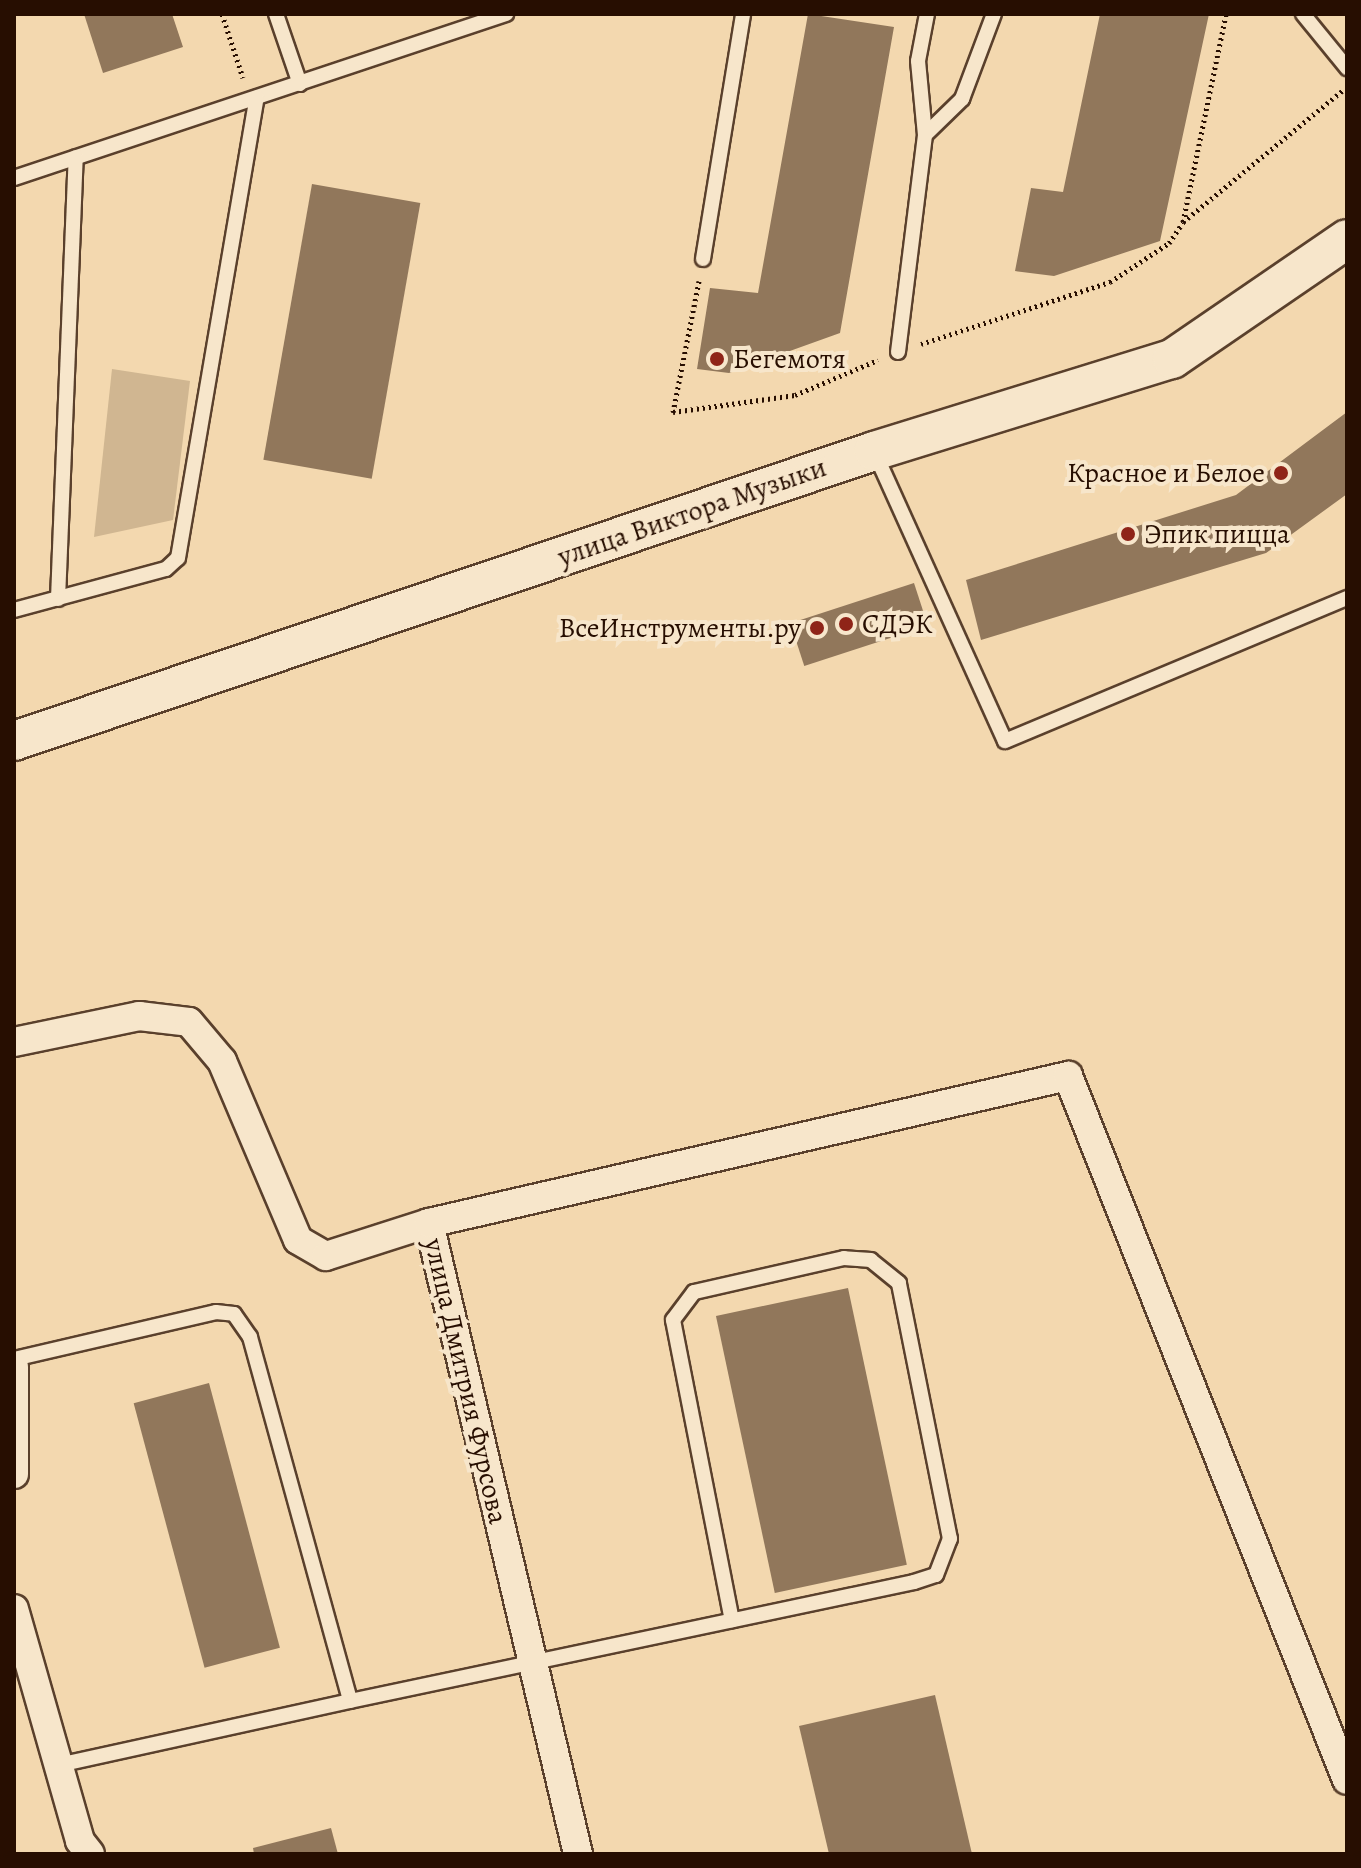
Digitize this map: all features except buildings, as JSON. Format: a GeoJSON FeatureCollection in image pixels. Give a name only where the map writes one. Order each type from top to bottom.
{"type":"FeatureCollection","features":[{"type":"Feature","properties":{"kind":"street","name":"улица Виктора Музыки"},"geometry":{"type":"LineString","coordinates":[[14,741],[874,451],[1172,359],[1347,239]]}},
{"type":"Feature","properties":{"kind":"street","name":"улица Дмитрия Фурсова"},"geometry":{"type":"LineString","coordinates":[[14,1042],[139,1016],[189,1022],[222,1061],[298,1240],[326,1256],[429,1223],[578,1854]]}},
{"type":"Feature","properties":{"kind":"street"},"geometry":{"type":"LineString","coordinates":[[429,1223],[1068,1076],[1347,1780]]}},
{"type":"Feature","properties":{"kind":"street"},"geometry":{"type":"LineString","coordinates":[[14,1367],[14,1474]]}},
{"type":"Feature","properties":{"kind":"street"},"geometry":{"type":"LineString","coordinates":[[14,1609],[58,1765],[90,1854]]}},
{"type":"Feature","properties":{"kind":"lane"},"geometry":{"type":"LineString","coordinates":[[276,14],[300,84]]}},
{"type":"Feature","properties":{"kind":"lane"},"geometry":{"type":"LineString","coordinates":[[14,178],[506,14]]}},
{"type":"Feature","properties":{"kind":"lane"},"geometry":{"type":"LineString","coordinates":[[703,259],[743,14]]}},
{"type":"Feature","properties":{"kind":"lane"},"geometry":{"type":"LineString","coordinates":[[898,352],[925,135],[918,61],[927,14]]}},
{"type":"Feature","properties":{"kind":"lane"},"geometry":{"type":"LineString","coordinates":[[925,135],[962,99],[994,14]]}},
{"type":"Feature","properties":{"kind":"lane"},"geometry":{"type":"LineString","coordinates":[[1303,14],[1347,68]]}},
{"type":"Feature","properties":{"kind":"lane"},"geometry":{"type":"LineString","coordinates":[[14,610],[166,569],[186,540],[254,99]]}},
{"type":"Feature","properties":{"kind":"lane"},"geometry":{"type":"LineString","coordinates":[[58,599],[76,157]]}},
{"type":"Feature","properties":{"kind":"lane"},"geometry":{"type":"LineString","coordinates":[[874,451],[1005,741],[1347,598]]}},
{"type":"Feature","properties":{"kind":"lane"},"geometry":{"type":"LineString","coordinates":[[58,1765],[532,1661],[732,1620],[914,1582],[946,1563],[950,1539],[899,1283],[871,1260],[844,1258],[694,1292],[673,1320],[732,1620]]}},
{"type":"Feature","properties":{"kind":"lane"},"geometry":{"type":"LineString","coordinates":[[14,1359],[216,1312],[234,1314],[250,1337],[350,1701]]}},
{"type":"Feature","properties":{"kind":"path"},"geometry":{"type":"LineString","coordinates":[[222,14],[254,99]]}},
{"type":"Feature","properties":{"kind":"path"},"geometry":{"type":"LineString","coordinates":[[1183,222],[1226,14]]}},
{"type":"Feature","properties":{"kind":"path"},"geometry":{"type":"LineString","coordinates":[[703,259],[673,412],[795,395],[898,352],[1110,282],[1169,243],[1183,222],[1347,87]]}},
{"type":"Feature","properties":{"kind":"shaded area"},"geometry":{"type":"Polygon","coordinates":[[[112,369],[190,381],[173,520],[94,537],[112,369]]]}},
{"type":"Feature","properties":{"kind":"place","name":"Бегемотя"},"geometry":{"type":"Point","coordinates":[717,359]}},
{"type":"Feature","properties":{"kind":"place","name":"Красное и Белое"},"geometry":{"type":"Point","coordinates":[1281,473]}},
{"type":"Feature","properties":{"kind":"place","name":"Эпик пицца"},"geometry":{"type":"Point","coordinates":[1128,534]}},
{"type":"Feature","properties":{"kind":"place","name":"СДЭК"},"geometry":{"type":"Point","coordinates":[846,624]}},
{"type":"Feature","properties":{"kind":"place","name":"ВсеИнструменты.ру"},"geometry":{"type":"Point","coordinates":[817,628]}}]}
